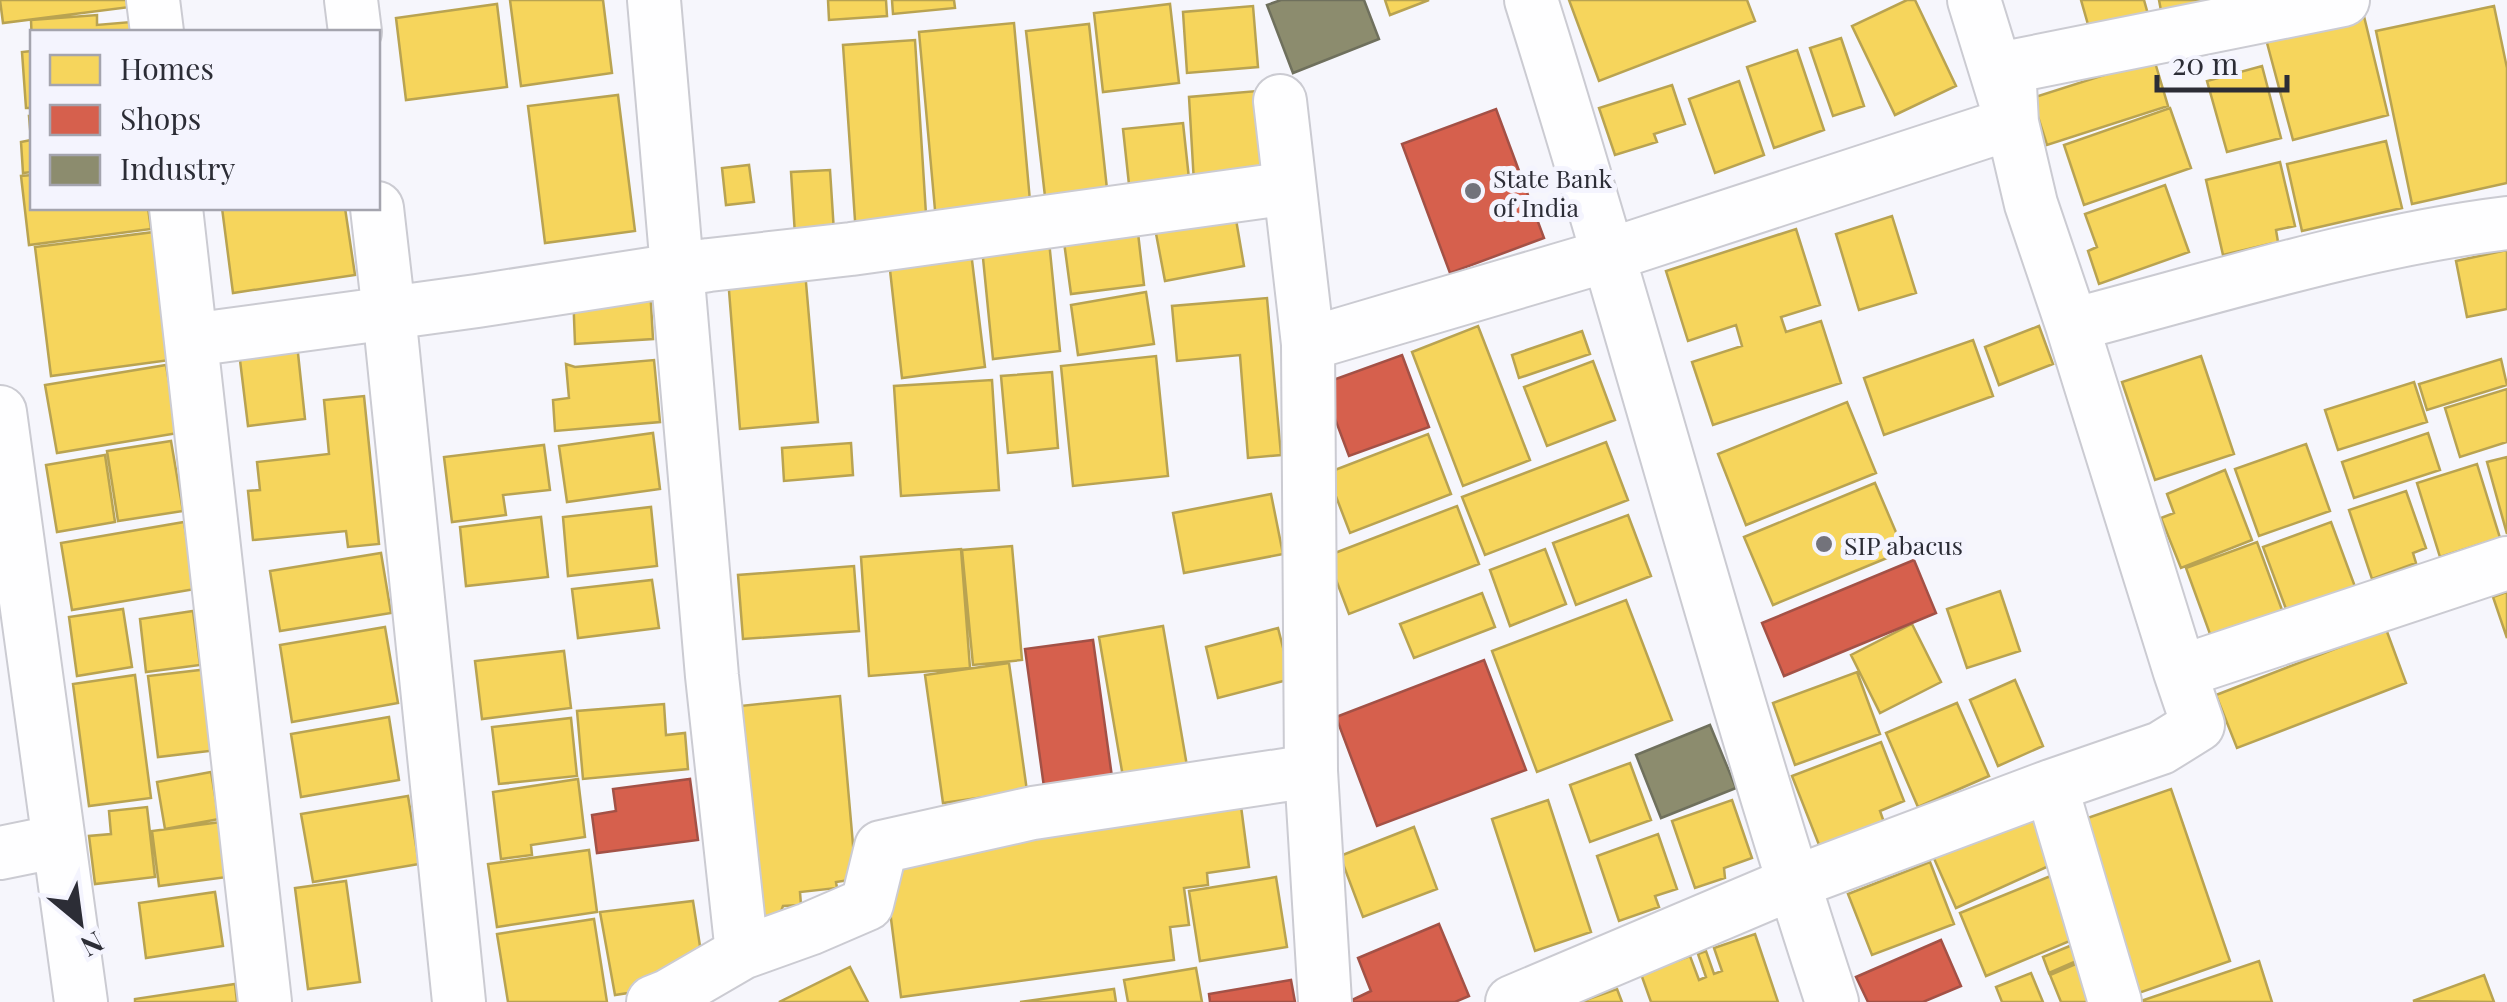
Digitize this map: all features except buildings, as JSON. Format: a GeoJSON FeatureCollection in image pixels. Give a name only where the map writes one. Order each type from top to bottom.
{"type":"FeatureCollection","features":[{"type":"Feature","properties":{"kind":"street"},"geometry":{"type":"LineString","coordinates":[[153,0],[157,30]]}},
{"type":"Feature","properties":{"kind":"street"},"geometry":{"type":"LineString","coordinates":[[352,0],[356,30]]}},
{"type":"Feature","properties":{"kind":"street"},"geometry":{"type":"LineString","coordinates":[[654,0],[712,676],[742,953]]}},
{"type":"Feature","properties":{"kind":"street"},"geometry":{"type":"LineString","coordinates":[[1531,0],[1832,1002]]}},
{"type":"Feature","properties":{"kind":"street"},"geometry":{"type":"LineString","coordinates":[[1512,1002],[1793,882],[2160,748],[2198,725],[2030,204],[2012,123],[1974,0]]}},
{"type":"Feature","properties":{"kind":"street"},"geometry":{"type":"LineString","coordinates":[[2012,123],[2010,67],[2343,0]]}},
{"type":"Feature","properties":{"kind":"street"},"geometry":{"type":"LineString","coordinates":[[1280,101],[1308,344],[1311,771],[1325,1002]]}},
{"type":"Feature","properties":{"kind":"street"},"geometry":{"type":"LineString","coordinates":[[1308,344],[1609,254],[2012,123]]}},
{"type":"Feature","properties":{"kind":"street"},"geometry":{"type":"LineString","coordinates":[[191,340],[1290,188]]}},
{"type":"Feature","properties":{"kind":"street"},"geometry":{"type":"LineString","coordinates":[[176,210],[266,1002]]}},
{"type":"Feature","properties":{"kind":"street"},"geometry":{"type":"LineString","coordinates":[[377,210],[459,1002]]}},
{"type":"Feature","properties":{"kind":"street"},"geometry":{"type":"LineString","coordinates":[[2072,326],[2370,248],[2442,231],[2507,223]]}},
{"type":"Feature","properties":{"kind":"street"},"geometry":{"type":"LineString","coordinates":[[0,412],[81,1002]]}},
{"type":"Feature","properties":{"kind":"street"},"geometry":{"type":"LineString","coordinates":[[2180,672],[2507,562]]}},
{"type":"Feature","properties":{"kind":"street"},"geometry":{"type":"LineString","coordinates":[[653,1002],[742,953],[868,904],[881,847],[1033,814],[1311,771]]}},
{"type":"Feature","properties":{"kind":"street"},"geometry":{"type":"LineString","coordinates":[[2051,786],[2115,1002]]}},
{"type":"Feature","properties":{"kind":"street"},"geometry":{"type":"LineString","coordinates":[[0,852],[59,841]]}},
{"type":"Feature","properties":{"kind":"place","name":"State Bank of India"},"geometry":{"type":"Point","coordinates":[1473,191]}},
{"type":"Feature","properties":{"kind":"place","name":"SIP abacus"},"geometry":{"type":"Point","coordinates":[1824,544]}}]}
